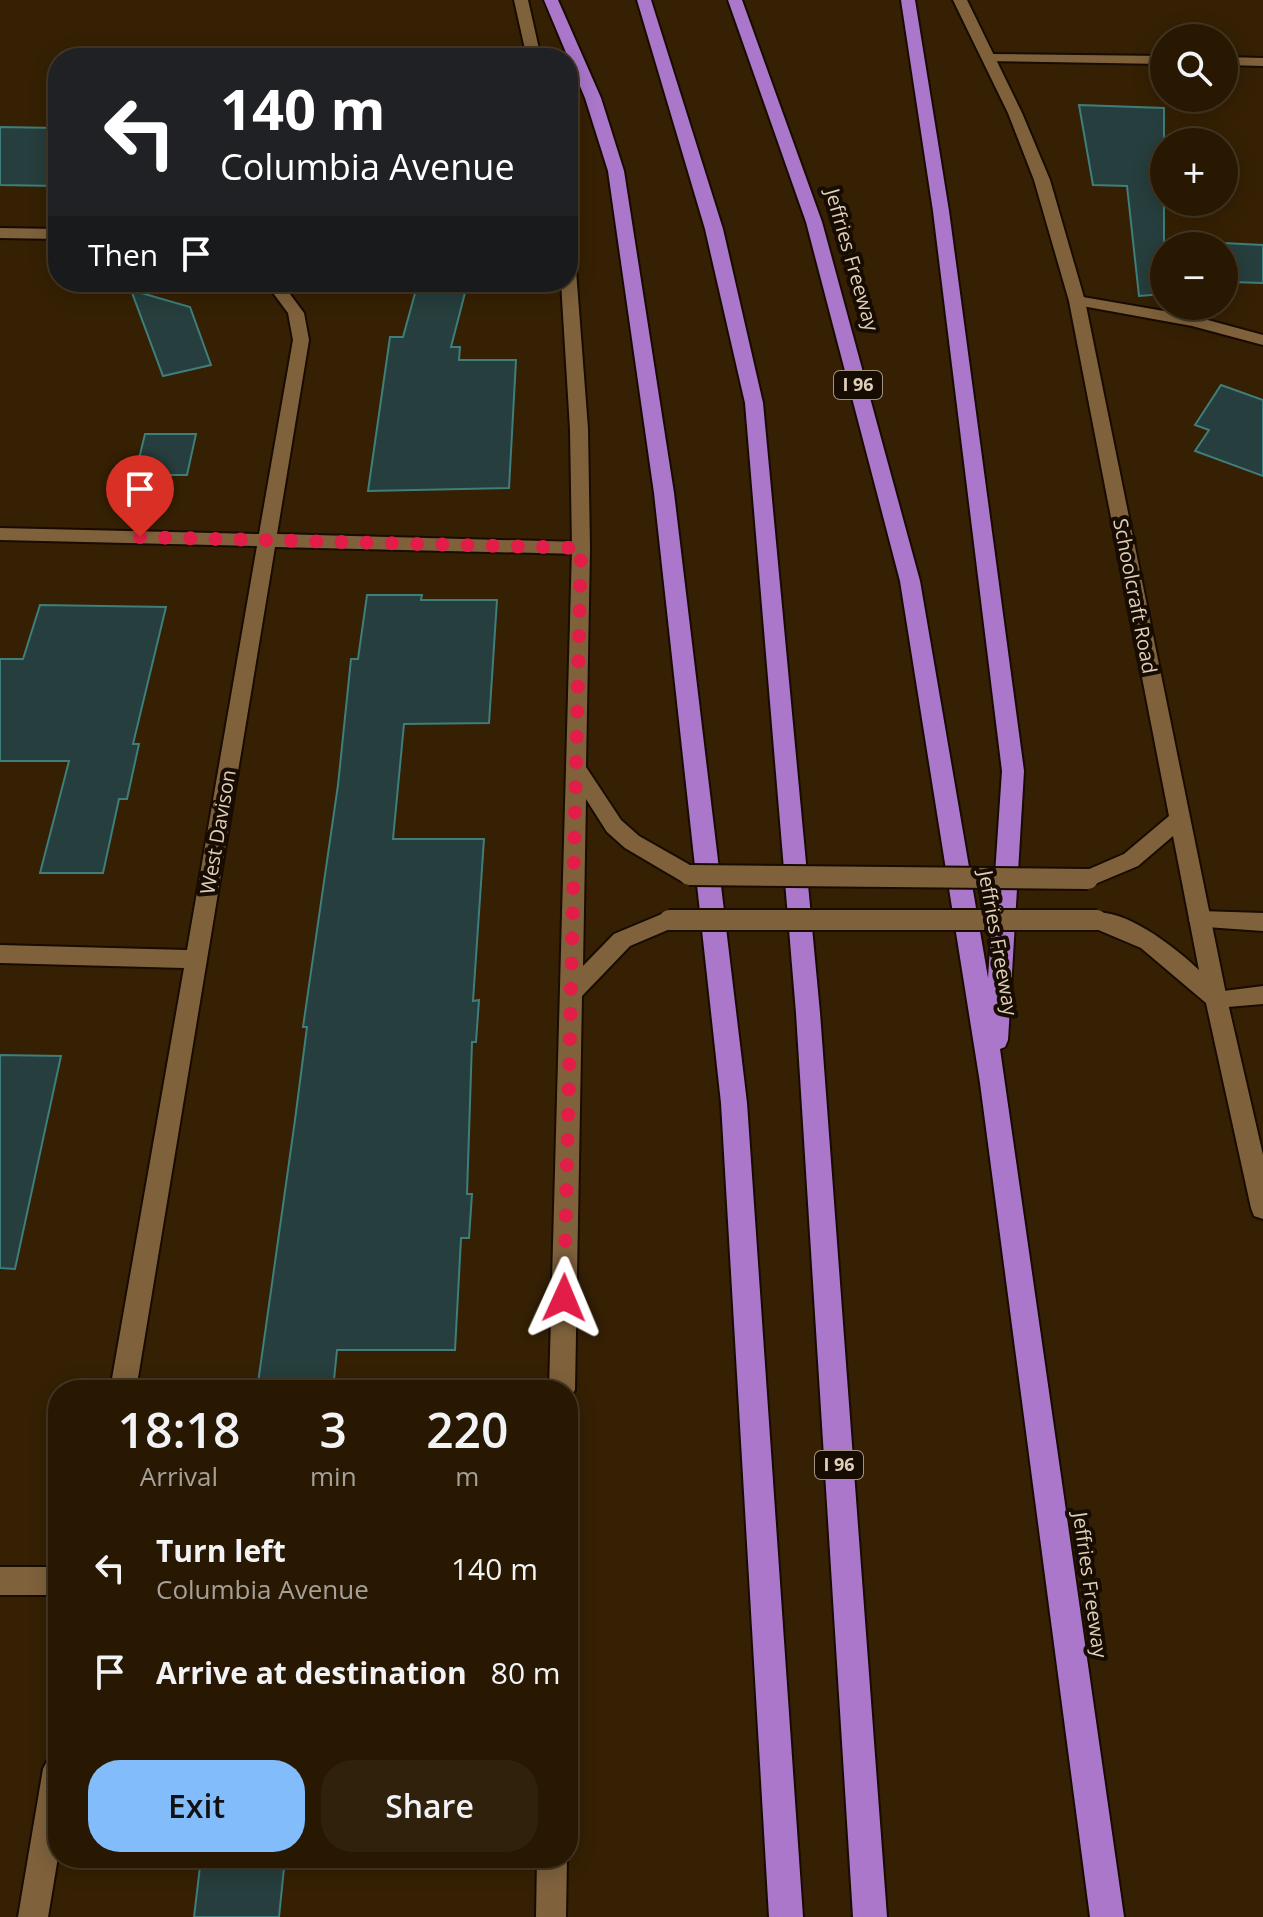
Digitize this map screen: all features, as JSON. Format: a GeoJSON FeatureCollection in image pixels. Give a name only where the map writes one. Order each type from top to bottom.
{"type":"FeatureCollection","features":[{"type":"Feature","properties":{"kind":"highway"},"geometry":{"type":"LineString","coordinates":[[551,0],[572,48]]}},
{"type":"Feature","properties":{"kind":"highway","name":"I 96"},"geometry":{"type":"LineString","coordinates":[[644,0],[714,229],[754,403],[808,1013],[870,1917]]}},
{"type":"Feature","properties":{"kind":"highway","name":"Jeffries Freeway"},"geometry":{"type":"LineString","coordinates":[[735,0],[814,222],[910,581],[993,1083],[1107,1917]]}},
{"type":"Feature","properties":{"kind":"highway"},"geometry":{"type":"LineString","coordinates":[[908,0],[941,211],[1013,771],[993,1083]]}},
{"type":"Feature","properties":{"kind":"highway"},"geometry":{"type":"LineString","coordinates":[[578,63],[593,98],[616,171],[664,493],[734,1103],[786,1917]]}},
{"type":"Feature","properties":{"kind":"main road"},"geometry":{"type":"LineString","coordinates":[[521,0],[532,48]]}},
{"type":"Feature","properties":{"kind":"main road","name":"Schoolcraft Road"},"geometry":{"type":"LineString","coordinates":[[960,0],[1042,180],[1077,301],[1179,819],[1263,1208]]}},
{"type":"Feature","properties":{"kind":"main road"},"geometry":{"type":"LineString","coordinates":[[989,58],[1150,60]]}},
{"type":"Feature","properties":{"kind":"main road"},"geometry":{"type":"LineString","coordinates":[[1238,61],[1263,62]]}},
{"type":"Feature","properties":{"kind":"main road"},"geometry":{"type":"LineString","coordinates":[[0,233],[48,234]]}},
{"type":"Feature","properties":{"kind":"main road","name":"West Davison"},"geometry":{"type":"LineString","coordinates":[[125,1380],[301,340],[296,313],[283,292]]}},
{"type":"Feature","properties":{"kind":"main road"},"geometry":{"type":"LineString","coordinates":[[562,1380],[581,548],[579,429],[570,292]]}},
{"type":"Feature","properties":{"kind":"main road"},"geometry":{"type":"LineString","coordinates":[[1077,301],[1178,318],[1263,340]]}},
{"type":"Feature","properties":{"kind":"main road"},"geometry":{"type":"LineString","coordinates":[[0,534],[269,538],[581,548]]}},
{"type":"Feature","properties":{"kind":"main road"},"geometry":{"type":"LineString","coordinates":[[576,768],[614,826],[632,842],[689,875],[1088,879],[1131,860],[1179,819]]}},
{"type":"Feature","properties":{"kind":"main road"},"geometry":{"type":"LineString","coordinates":[[571,993],[622,940],[669,920],[1097,920],[1130,929],[1158,946],[1216,999],[1263,995]]}},
{"type":"Feature","properties":{"kind":"main road"},"geometry":{"type":"LineString","coordinates":[[1200,920],[1263,922]]}},
{"type":"Feature","properties":{"kind":"main road"},"geometry":{"type":"LineString","coordinates":[[0,954],[197,959]]}},
{"type":"Feature","properties":{"kind":"main road"},"geometry":{"type":"LineString","coordinates":[[0,1581],[48,1581]]}},
{"type":"Feature","properties":{"kind":"main road"},"geometry":{"type":"LineString","coordinates":[[33,1917],[48,1828]]}},
{"type":"Feature","properties":{"kind":"main road"},"geometry":{"type":"LineString","coordinates":[[551,1917],[552,1868]]}},
{"type":"Feature","properties":{"kind":"building"},"geometry":{"type":"Polygon","coordinates":[[[1079,105],[1150,108],[1150,112],[1164,112],[1164,128],[1150,128],[1150,216],[1164,216],[1164,232],[1150,232],[1150,295],[1139,296],[1127,186],[1093,185],[1079,105]]]}},
{"type":"Feature","properties":{"kind":"building"},"geometry":{"type":"Polygon","coordinates":[[[0,127],[48,128],[48,186],[0,185],[0,127]]]}},
{"type":"Feature","properties":{"kind":"building"},"geometry":{"type":"Polygon","coordinates":[[[1238,244],[1263,245],[1263,283],[1238,282],[1238,244]]]}},
{"type":"Feature","properties":{"kind":"building"},"geometry":{"type":"Polygon","coordinates":[[[132,292],[190,307],[211,365],[163,376],[132,292]]]}},
{"type":"Feature","properties":{"kind":"building"},"geometry":{"type":"Polygon","coordinates":[[[415,292],[465,292],[451,347],[460,347],[459,360],[516,360],[509,488],[368,491],[390,337],[403,337],[415,292]]]}},
{"type":"Feature","properties":{"kind":"building"},"geometry":{"type":"Polygon","coordinates":[[[1221,385],[1263,400],[1263,476],[1195,451],[1209,430],[1195,425],[1221,385]]]}},
{"type":"Feature","properties":{"kind":"building"},"geometry":{"type":"Polygon","coordinates":[[[145,434],[196,434],[187,475],[135,475],[145,434]]]}},
{"type":"Feature","properties":{"kind":"building"},"geometry":{"type":"Polygon","coordinates":[[[367,595],[422,595],[421,600],[497,600],[489,723],[404,724],[393,839],[484,839],[473,1001],[479,1000],[476,1042],[472,1042],[467,1194],[472,1194],[469,1238],[461,1238],[455,1350],[337,1350],[334,1380],[258,1380],[307,1027],[303,1027],[338,785],[351,659],[358,659],[367,595]]]}},
{"type":"Feature","properties":{"kind":"building"},"geometry":{"type":"Polygon","coordinates":[[[40,605],[166,607],[133,744],[139,744],[127,799],[119,799],[103,873],[40,873],[69,761],[0,761],[0,659],[23,659],[40,605]]]}},
{"type":"Feature","properties":{"kind":"building"},"geometry":{"type":"Polygon","coordinates":[[[0,1055],[61,1056],[15,1269],[0,1268],[0,1055]]]}},
{"type":"Feature","properties":{"kind":"building"},"geometry":{"type":"Polygon","coordinates":[[[200,1868],[284,1868],[279,1917],[194,1917],[200,1868]]]}},
{"type":"Feature","properties":{"kind":"route"},"geometry":{"type":"LineString","coordinates":[[140,537],[581,548],[564,1298]]}}]}
